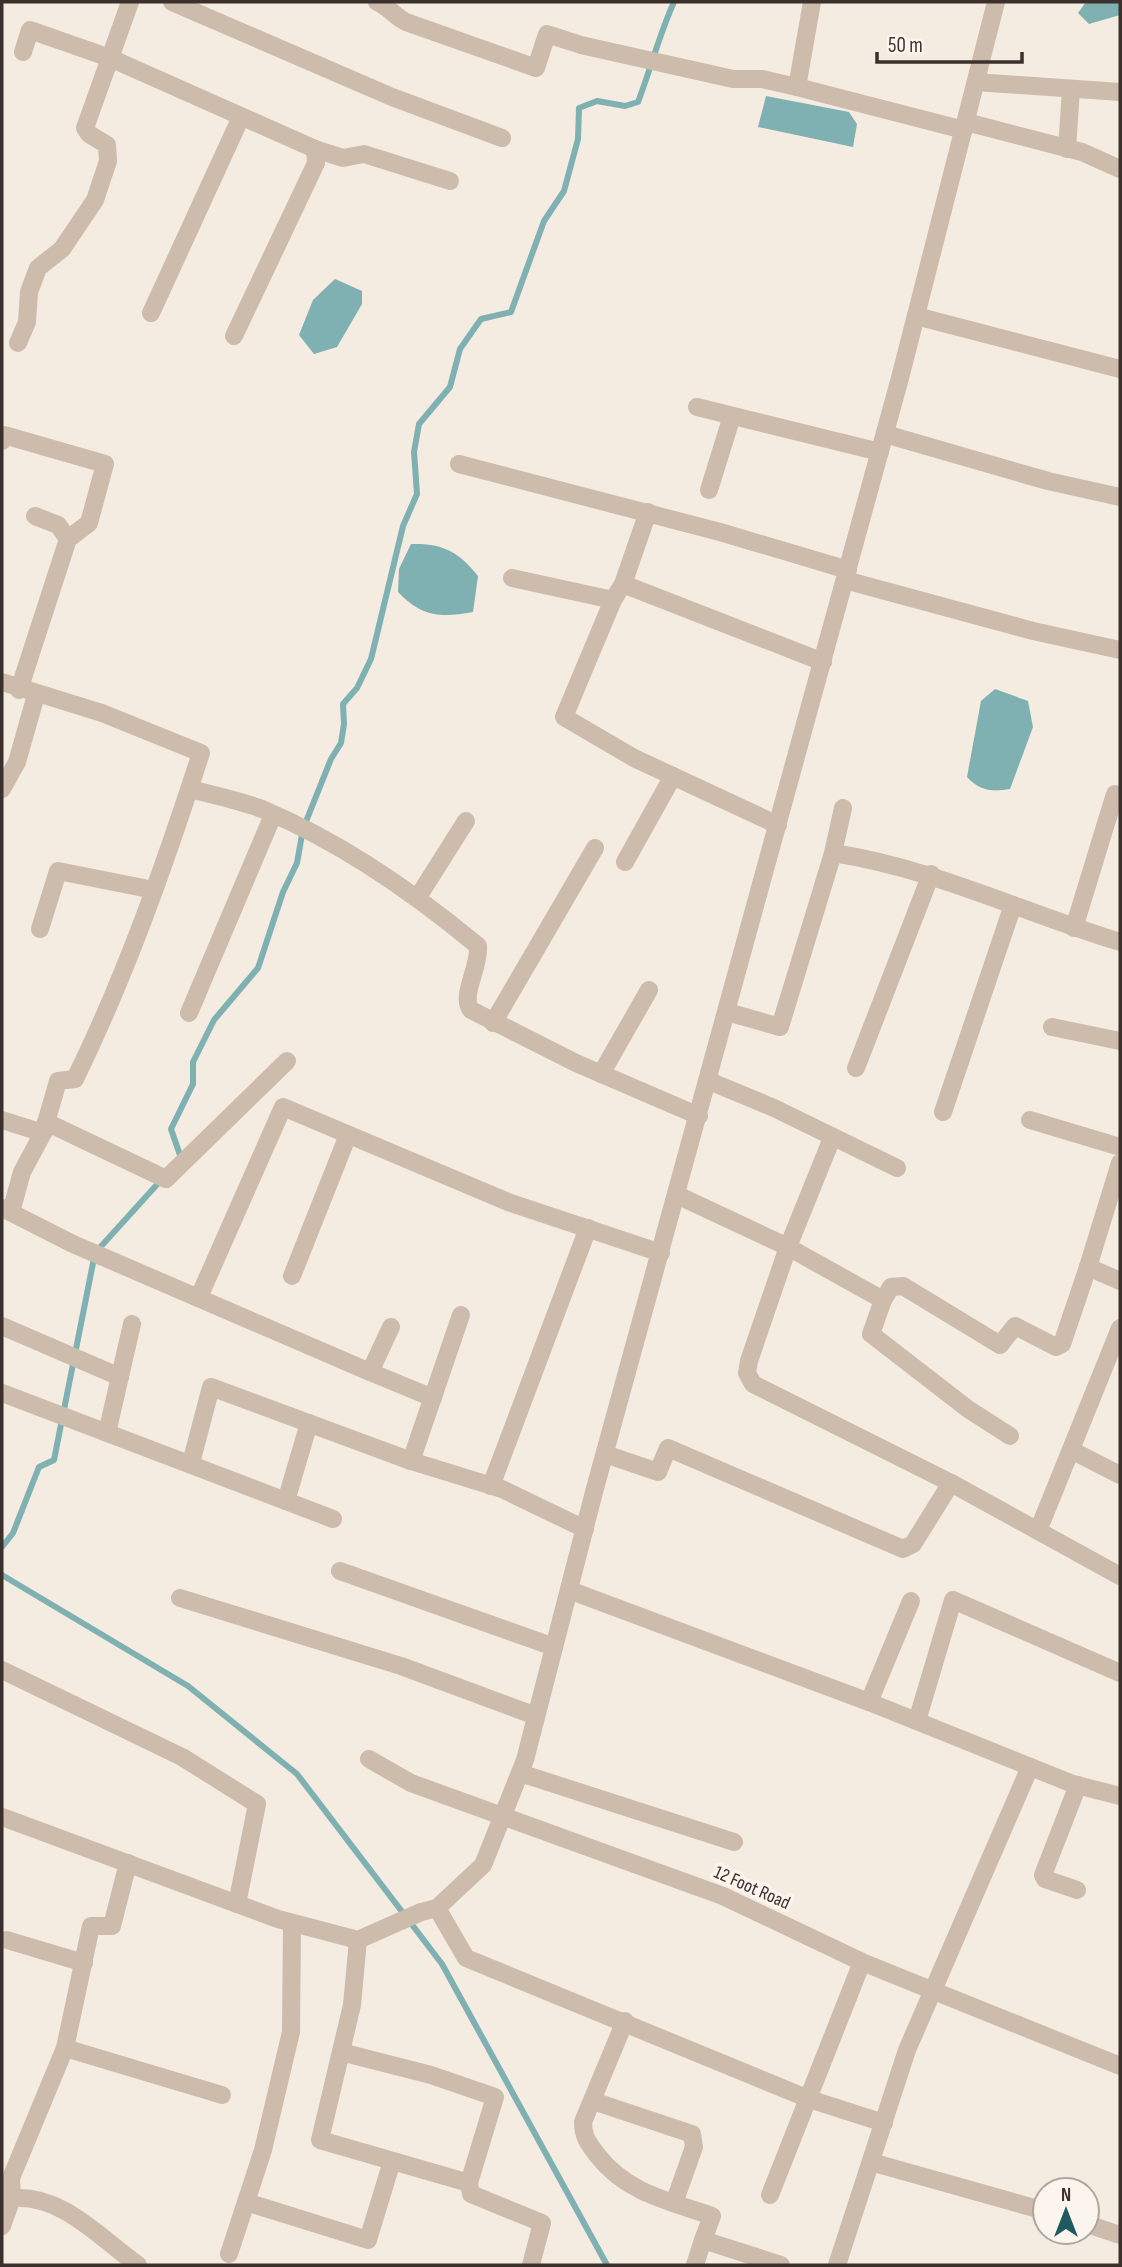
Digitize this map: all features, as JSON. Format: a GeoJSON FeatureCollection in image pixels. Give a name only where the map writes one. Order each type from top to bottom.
{"type":"FeatureCollection","features":[{"type":"Feature","properties":{"kind":"street"},"geometry":{"type":"LineString","coordinates":[[18,343],[27,322],[29,292],[38,268],[62,249],[95,200],[108,162],[107,145],[89,134],[85,128],[130,2]]}},
{"type":"Feature","properties":{"kind":"street"},"geometry":{"type":"LineString","coordinates":[[172,2],[392,97],[502,138]]}},
{"type":"Feature","properties":{"kind":"street"},"geometry":{"type":"LineString","coordinates":[[377,2],[386,6],[393,16],[406,22],[536,68],[547,34],[581,45],[733,79],[762,79],[1067,149],[1120,169]]}},
{"type":"Feature","properties":{"kind":"street"},"geometry":{"type":"LineString","coordinates":[[797,87],[812,2]]}},
{"type":"Feature","properties":{"kind":"street"},"geometry":{"type":"LineString","coordinates":[[2,1817],[237,1904],[292,1923],[358,1940],[429,1910],[483,1865],[520,1773],[536,1716],[584,1528],[885,434],[996,2]]}},
{"type":"Feature","properties":{"kind":"street"},"geometry":{"type":"LineString","coordinates":[[23,52],[30,30],[110,58],[315,149],[343,158],[364,154],[450,181]]}},
{"type":"Feature","properties":{"kind":"street"},"geometry":{"type":"LineString","coordinates":[[976,82],[1120,92]]}},
{"type":"Feature","properties":{"kind":"street"},"geometry":{"type":"LineString","coordinates":[[1067,149],[1071,90]]}},
{"type":"Feature","properties":{"kind":"street"},"geometry":{"type":"LineString","coordinates":[[151,313],[241,117]]}},
{"type":"Feature","properties":{"kind":"street"},"geometry":{"type":"LineString","coordinates":[[234,336],[316,163],[315,149]]}},
{"type":"Feature","properties":{"kind":"street"},"geometry":{"type":"LineString","coordinates":[[916,316],[1120,369]]}},
{"type":"Feature","properties":{"kind":"street"},"geometry":{"type":"LineString","coordinates":[[698,407],[880,452]]}},
{"type":"Feature","properties":{"kind":"street"},"geometry":{"type":"LineString","coordinates":[[709,490],[732,416]]}},
{"type":"Feature","properties":{"kind":"street"},"geometry":{"type":"LineString","coordinates":[[885,434],[1048,481],[1120,497]]}},
{"type":"Feature","properties":{"kind":"street"},"geometry":{"type":"LineString","coordinates":[[2,441],[4,435],[105,464],[89,523],[68,539],[27,692],[17,761],[2,789]]}},
{"type":"Feature","properties":{"kind":"street"},"geometry":{"type":"LineString","coordinates":[[459,464],[649,512],[1033,631],[1120,650]]}},
{"type":"Feature","properties":{"kind":"street"},"geometry":{"type":"LineString","coordinates":[[649,512],[623,583],[613,600],[565,717],[634,758],[778,825]]}},
{"type":"Feature","properties":{"kind":"street"},"geometry":{"type":"LineString","coordinates":[[34,516],[58,524],[68,539]]}},
{"type":"Feature","properties":{"kind":"street"},"geometry":{"type":"LineString","coordinates":[[512,578],[613,600]]}},
{"type":"Feature","properties":{"kind":"street"},"geometry":{"type":"LineString","coordinates":[[623,583],[823,662]]}},
{"type":"Feature","properties":{"kind":"street"},"geometry":{"type":"LineString","coordinates":[[2,682],[27,692],[102,713],[201,753],[154,890],[107,1013],[75,1079],[58,1081],[45,1127],[6,1210],[73,1244],[433,1398]]}},
{"type":"Feature","properties":{"kind":"street"},"geometry":{"type":"LineString","coordinates":[[625,862],[673,776]]}},
{"type":"Feature","properties":{"kind":"street"},"geometry":{"type":"LineString","coordinates":[[190,789],[273,815],[325,841],[418,897],[478,946],[478,967],[466,1004],[493,1023],[601,1074],[699,1115]]}},
{"type":"Feature","properties":{"kind":"street"},"geometry":{"type":"LineString","coordinates":[[1074,928],[1115,794],[1120,796]]}},
{"type":"Feature","properties":{"kind":"street"},"geometry":{"type":"LineString","coordinates":[[727,1012],[780,1027],[833,853],[843,808]]}},
{"type":"Feature","properties":{"kind":"street"},"geometry":{"type":"LineString","coordinates":[[189,1013],[273,815]]}},
{"type":"Feature","properties":{"kind":"street"},"geometry":{"type":"LineString","coordinates":[[418,897],[466,821]]}},
{"type":"Feature","properties":{"kind":"street"},"geometry":{"type":"LineString","coordinates":[[493,1023],[595,848]]}},
{"type":"Feature","properties":{"kind":"street"},"geometry":{"type":"LineString","coordinates":[[833,853],[882,860],[931,874],[1074,928],[1120,942]]}},
{"type":"Feature","properties":{"kind":"street"},"geometry":{"type":"LineString","coordinates":[[40,929],[58,871],[154,890]]}},
{"type":"Feature","properties":{"kind":"street"},"geometry":{"type":"LineString","coordinates":[[856,1068],[931,874]]}},
{"type":"Feature","properties":{"kind":"street"},"geometry":{"type":"LineString","coordinates":[[943,1112],[1013,905]]}},
{"type":"Feature","properties":{"kind":"street"},"geometry":{"type":"LineString","coordinates":[[601,1074],[649,990]]}},
{"type":"Feature","properties":{"kind":"street"},"geometry":{"type":"LineString","coordinates":[[1052,1027],[1120,1041]]}},
{"type":"Feature","properties":{"kind":"street"},"geometry":{"type":"LineString","coordinates":[[2,1119],[45,1127],[166,1179],[287,1061]]}},
{"type":"Feature","properties":{"kind":"street"},"geometry":{"type":"LineString","coordinates":[[709,1081],[774,1108],[897,1168]]}},
{"type":"Feature","properties":{"kind":"street"},"geometry":{"type":"LineString","coordinates":[[199,1297],[283,1107],[508,1202],[661,1252]]}},
{"type":"Feature","properties":{"kind":"street"},"geometry":{"type":"LineString","coordinates":[[1030,1120],[1120,1147]]}},
{"type":"Feature","properties":{"kind":"street"},"geometry":{"type":"LineString","coordinates":[[292,1276],[348,1135]]}},
{"type":"Feature","properties":{"kind":"street"},"geometry":{"type":"LineString","coordinates":[[832,1138],[788,1247],[750,1361],[747,1373],[753,1384],[951,1483],[1120,1576]]}},
{"type":"Feature","properties":{"kind":"street"},"geometry":{"type":"LineString","coordinates":[[1010,1436],[968,1409],[871,1334],[883,1300],[891,1287],[903,1286],[997,1344],[1002,1344],[1015,1326],[1060,1347],[1120,1163]]}},
{"type":"Feature","properties":{"kind":"street"},"geometry":{"type":"LineString","coordinates":[[677,1195],[788,1247],[883,1300]]}},
{"type":"Feature","properties":{"kind":"street"},"geometry":{"type":"LineString","coordinates":[[491,1486],[588,1228]]}},
{"type":"Feature","properties":{"kind":"street"},"geometry":{"type":"LineString","coordinates":[[1088,1267],[1120,1281]]}},
{"type":"Feature","properties":{"kind":"street"},"geometry":{"type":"LineString","coordinates":[[411,1461],[461,1315]]}},
{"type":"Feature","properties":{"kind":"street"},"geometry":{"type":"LineString","coordinates":[[107,1433],[132,1324]]}},
{"type":"Feature","properties":{"kind":"street"},"geometry":{"type":"LineString","coordinates":[[2,1326],[120,1377]]}},
{"type":"Feature","properties":{"kind":"street"},"geometry":{"type":"LineString","coordinates":[[370,1373],[391,1327]]}},
{"type":"Feature","properties":{"kind":"street"},"geometry":{"type":"LineString","coordinates":[[1038,1531],[1120,1328]]}},
{"type":"Feature","properties":{"kind":"street"},"geometry":{"type":"LineString","coordinates":[[191,1463],[211,1387],[411,1461],[491,1486],[584,1528]]}},
{"type":"Feature","properties":{"kind":"street"},"geometry":{"type":"LineString","coordinates":[[2,1393],[332,1519]]}},
{"type":"Feature","properties":{"kind":"street"},"geometry":{"type":"LineString","coordinates":[[286,1501],[309,1423]]}},
{"type":"Feature","properties":{"kind":"street"},"geometry":{"type":"LineString","coordinates":[[605,1454],[658,1472],[668,1448],[903,1549],[913,1544],[951,1483]]}},
{"type":"Feature","properties":{"kind":"street"},"geometry":{"type":"LineString","coordinates":[[1071,1451],[1120,1475]]}},
{"type":"Feature","properties":{"kind":"street"},"geometry":{"type":"LineString","coordinates":[[340,1571],[554,1647]]}},
{"type":"Feature","properties":{"kind":"street"},"geometry":{"type":"LineString","coordinates":[[569,1590],[869,1702],[1078,1785],[1120,1796]]}},
{"type":"Feature","properties":{"kind":"street"},"geometry":{"type":"LineString","coordinates":[[180,1598],[401,1666],[536,1716]]}},
{"type":"Feature","properties":{"kind":"street"},"geometry":{"type":"LineString","coordinates":[[917,1721],[953,1600],[1120,1672]]}},
{"type":"Feature","properties":{"kind":"street"},"geometry":{"type":"LineString","coordinates":[[869,1702],[912,1601]]}},
{"type":"Feature","properties":{"kind":"street"},"geometry":{"type":"LineString","coordinates":[[2,1670],[182,1757],[257,1804],[237,1904]]}},
{"type":"Feature","properties":{"kind":"street","name":"12 Foot Road"},"geometry":{"type":"LineString","coordinates":[[369,1759],[411,1783],[723,1896],[862,1962],[1118,2065]]}},
{"type":"Feature","properties":{"kind":"street"},"geometry":{"type":"LineString","coordinates":[[837,2265],[907,2050],[1030,1767]]}},
{"type":"Feature","properties":{"kind":"street"},"geometry":{"type":"LineString","coordinates":[[520,1773],[734,1842]]}},
{"type":"Feature","properties":{"kind":"street"},"geometry":{"type":"LineString","coordinates":[[1077,1890],[1045,1879],[1043,1875],[1078,1785]]}},
{"type":"Feature","properties":{"kind":"street"},"geometry":{"type":"LineString","coordinates":[[2,2226],[12,2197],[6,2176],[65,2048],[91,1926],[112,1926],[128,1864]]}},
{"type":"Feature","properties":{"kind":"street"},"geometry":{"type":"LineString","coordinates":[[429,1910],[466,1958],[625,2021],[809,2099],[884,2123]]}},
{"type":"Feature","properties":{"kind":"street"},"geometry":{"type":"LineString","coordinates":[[229,2254],[263,2150],[291,2032],[292,1923]]}},
{"type":"Feature","properties":{"kind":"street"},"geometry":{"type":"LineString","coordinates":[[7,1940],[84,1964]]}},
{"type":"Feature","properties":{"kind":"street"},"geometry":{"type":"LineString","coordinates":[[358,1940],[352,2005],[320,2140],[469,2183]]}},
{"type":"Feature","properties":{"kind":"street"},"geometry":{"type":"LineString","coordinates":[[770,2195],[862,1962]]}},
{"type":"Feature","properties":{"kind":"street"},"geometry":{"type":"LineString","coordinates":[[625,2021],[583,2122],[584,2138],[610,2171],[632,2188],[712,2216],[695,2265]]}},
{"type":"Feature","properties":{"kind":"street"},"geometry":{"type":"LineString","coordinates":[[65,2048],[222,2095]]}},
{"type":"Feature","properties":{"kind":"street"},"geometry":{"type":"LineString","coordinates":[[341,2052],[431,2075],[495,2097],[469,2183],[471,2194],[542,2223],[531,2265]]}},
{"type":"Feature","properties":{"kind":"street"},"geometry":{"type":"LineString","coordinates":[[593,2101],[692,2134],[694,2147],[674,2203]]}},
{"type":"Feature","properties":{"kind":"street"},"geometry":{"type":"LineString","coordinates":[[246,2202],[368,2240],[392,2161]]}},
{"type":"Feature","properties":{"kind":"street"},"geometry":{"type":"LineString","coordinates":[[872,2162],[1031,2207]]}},
{"type":"Feature","properties":{"kind":"street"},"geometry":{"type":"LineString","coordinates":[[12,2197],[27,2197],[67,2211],[138,2265]]}},
{"type":"Feature","properties":{"kind":"street"},"geometry":{"type":"LineString","coordinates":[[1101,2229],[1120,2235]]}},
{"type":"Feature","properties":{"kind":"street"},"geometry":{"type":"LineString","coordinates":[[703,2240],[748,2260],[780,2265]]}},
{"type":"Feature","properties":{"kind":"water"},"geometry":{"type":"Polygon","coordinates":[[[1086,2],[1120,2],[1120,15],[1089,24],[1078,13],[1086,2]]]}},
{"type":"Feature","properties":{"kind":"water"},"geometry":{"type":"Polygon","coordinates":[[[766,96],[849,112],[857,124],[853,147],[758,127],[766,96]]]}},
{"type":"Feature","properties":{"kind":"water"},"geometry":{"type":"Polygon","coordinates":[[[335,279],[362,291],[362,304],[337,347],[314,354],[299,335],[313,300],[335,279]]]}},
{"type":"Feature","properties":{"kind":"water"},"geometry":{"type":"Polygon","coordinates":[[[411,544],[441,547],[457,555],[471,568],[478,576],[473,612],[432,614],[415,607],[398,592],[399,569],[411,544]]]}},
{"type":"Feature","properties":{"kind":"water"},"geometry":{"type":"Polygon","coordinates":[[[995,689],[1028,701],[1033,727],[1010,789],[982,788],[967,777],[981,701],[995,689]]]}},
{"type":"Feature","properties":{"kind":"waterway"},"geometry":{"type":"LineString","coordinates":[[181,1158],[171,1129],[193,1084],[193,1062],[214,1020],[258,968],[283,892],[297,863],[303,829],[331,759],[341,743],[343,704],[357,688],[371,659],[403,526],[417,494],[414,452],[419,424],[450,387],[460,349],[481,319],[511,312],[544,221],[564,191],[578,139],[579,108],[597,101],[625,106],[638,102],[674,2]]}},
{"type":"Feature","properties":{"kind":"waterway"},"geometry":{"type":"LineString","coordinates":[[2,1547],[13,1533],[39,1467],[54,1460],[95,1253],[162,1179]]}},
{"type":"Feature","properties":{"kind":"waterway"},"geometry":{"type":"LineString","coordinates":[[2,1575],[188,1686],[297,1774],[442,1964],[607,2265]]}}]}
